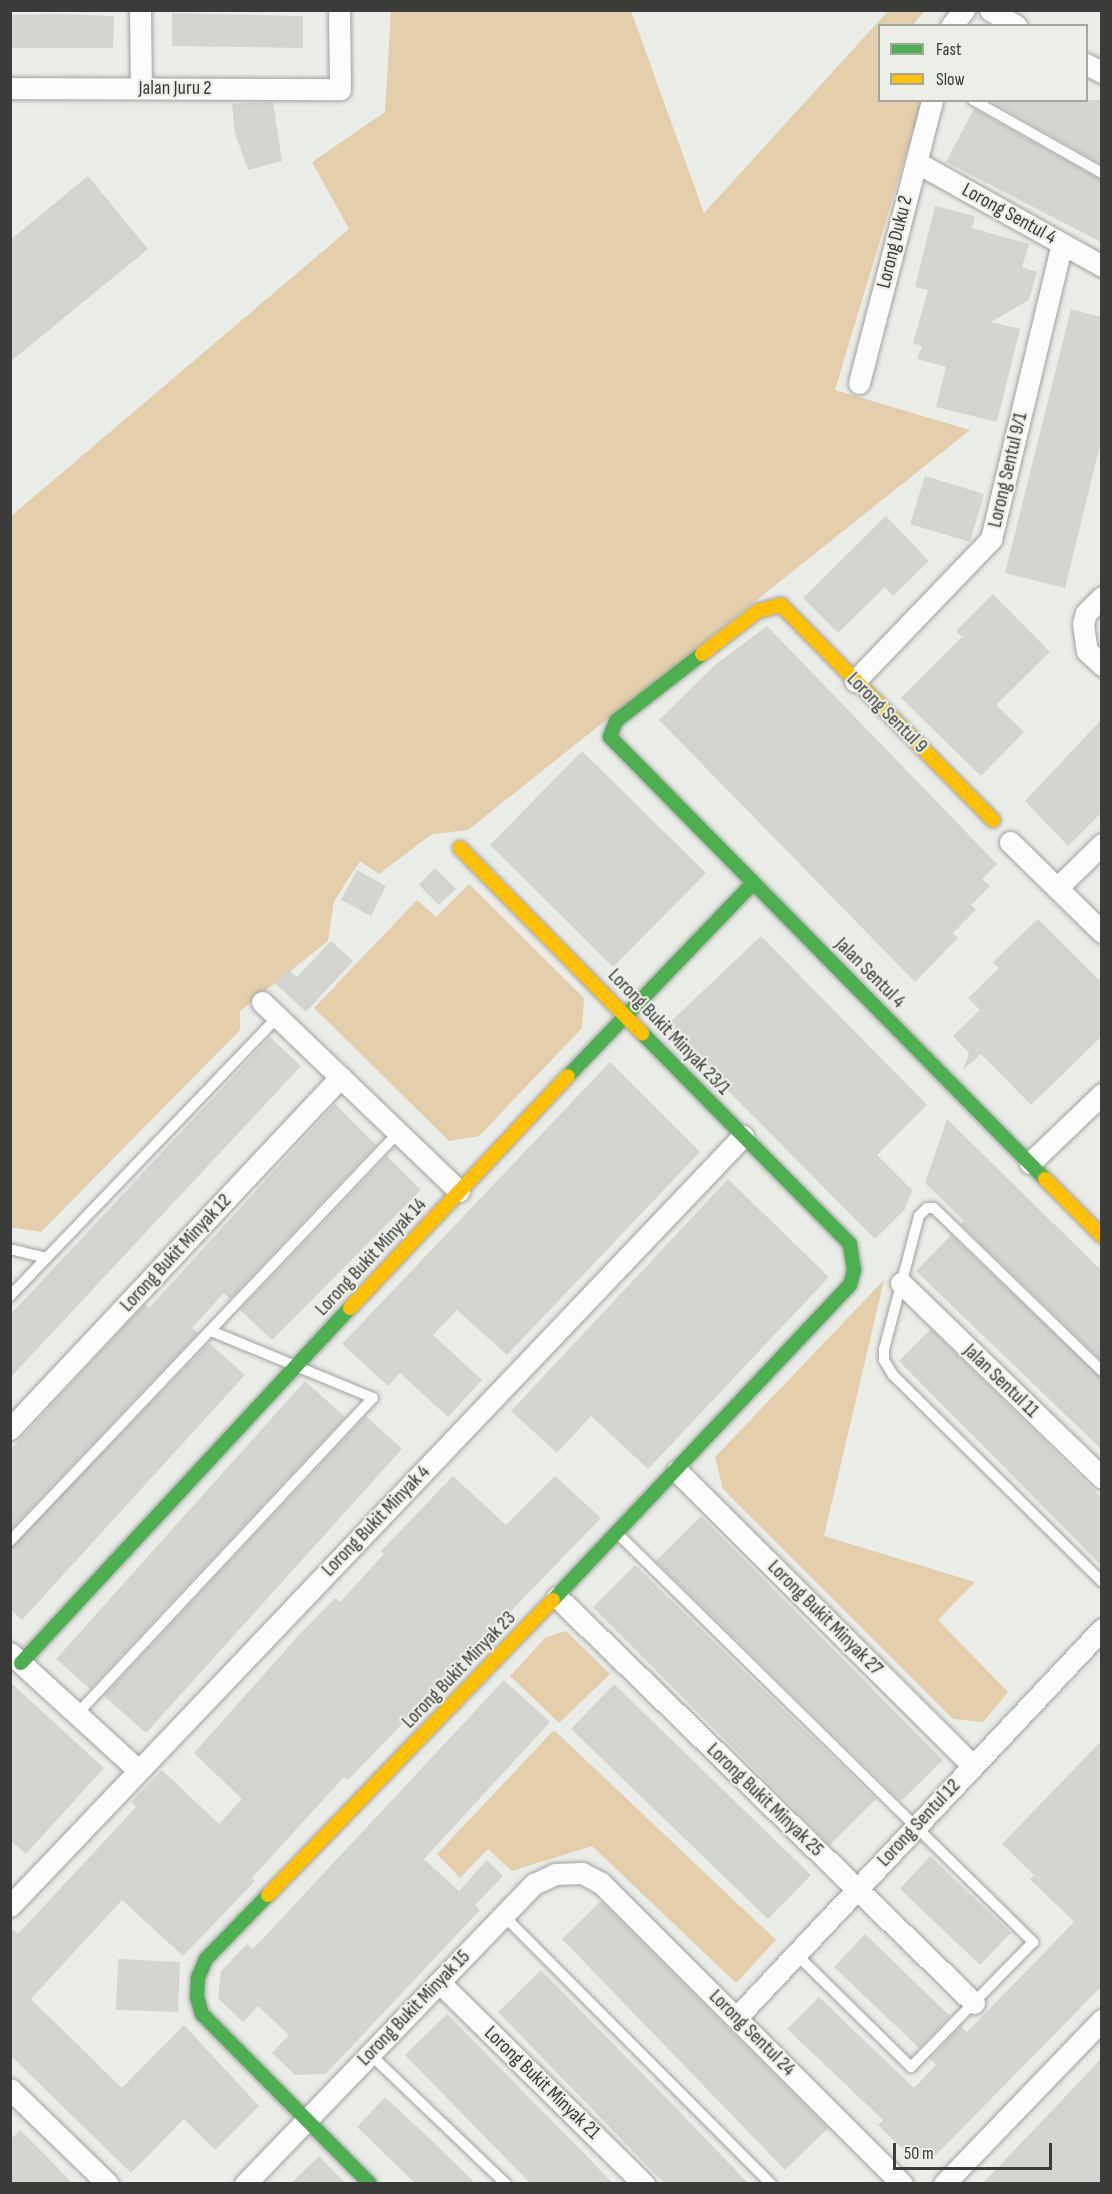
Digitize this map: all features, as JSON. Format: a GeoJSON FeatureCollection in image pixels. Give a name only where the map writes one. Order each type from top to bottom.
{"type":"FeatureCollection","features":[{"type":"Feature","properties":{"kind":"street"},"geometry":{"type":"LineString","coordinates":[[140,10],[141,88]]}},
{"type":"Feature","properties":{"kind":"street","name":"Jalan Juru 2"},"geometry":{"type":"LineString","coordinates":[[10,88],[340,89],[339,10]]}},
{"type":"Feature","properties":{"kind":"street"},"geometry":{"type":"LineString","coordinates":[[953,24],[964,10]]}},
{"type":"Feature","properties":{"kind":"street"},"geometry":{"type":"LineString","coordinates":[[990,10],[1014,24]]}},
{"type":"Feature","properties":{"kind":"street","name":"Lorong Duku 2"},"geometry":{"type":"LineString","coordinates":[[859,383],[931,102]]}},
{"type":"Feature","properties":{"kind":"street","name":"Lorong Sentul 4"},"geometry":{"type":"LineString","coordinates":[[916,162],[1101,266]]}},
{"type":"Feature","properties":{"kind":"street","name":"Lorong Sentul 9/1"},"geometry":{"type":"LineString","coordinates":[[855,681],[991,539],[1062,244]]}},
{"type":"Feature","properties":{"kind":"street"},"geometry":{"type":"LineString","coordinates":[[1101,597],[1086,613],[1083,624],[1087,651],[1101,665]]}},
{"type":"Feature","properties":{"kind":"street","name":"Lorong Sentul 9"},"geometry":{"type":"LineString","coordinates":[[610,737],[616,721],[635,706],[758,611],[780,605],[993,820]]}},
{"type":"Feature","properties":{"kind":"street","name":"Jalan Sentul 4"},"geometry":{"type":"LineString","coordinates":[[610,737],[1101,1236]]}},
{"type":"Feature","properties":{"kind":"street"},"geometry":{"type":"LineString","coordinates":[[1010,842],[1101,932]]}},
{"type":"Feature","properties":{"kind":"street"},"geometry":{"type":"LineString","coordinates":[[1057,888],[1101,844]]}},
{"type":"Feature","properties":{"kind":"street","name":"Lorong Bukit Minyak 23/1"},"geometry":{"type":"LineString","coordinates":[[460,848],[850,1244]]}},
{"type":"Feature","properties":{"kind":"street","name":"Lorong Bukit Minyak 14"},"geometry":{"type":"LineString","coordinates":[[16,1658],[297,1366],[459,1191],[753,883]]}},
{"type":"Feature","properties":{"kind":"street"},"geometry":{"type":"LineString","coordinates":[[262,1002],[459,1191]]}},
{"type":"Feature","properties":{"kind":"street","name":"Lorong Bukit Minyak 12"},"geometry":{"type":"LineString","coordinates":[[10,1429],[341,1077]]}},
{"type":"Feature","properties":{"kind":"street"},"geometry":{"type":"LineString","coordinates":[[1030,1163],[1101,1094]]}},
{"type":"Feature","properties":{"kind":"street","name":"Lorong Bukit Minyak 4"},"geometry":{"type":"LineString","coordinates":[[15,1893],[138,1770],[743,1136]]}},
{"type":"Feature","properties":{"kind":"street","name":"Lorong Bukit Minyak 23"},"geometry":{"type":"LineString","coordinates":[[370,2184],[305,2121],[202,2014],[197,1997],[198,1978],[206,1959],[618,1534],[849,1285],[854,1257],[850,1244]]}},
{"type":"Feature","properties":{"kind":"street","name":"Jalan Sentul 11"},"geometry":{"type":"LineString","coordinates":[[901,1283],[1101,1478]]}},
{"type":"Feature","properties":{"kind":"street","name":"Lorong Bukit Minyak 27"},"geometry":{"type":"LineString","coordinates":[[677,1471],[973,1766]]}},
{"type":"Feature","properties":{"kind":"street","name":"Lorong Bukit Minyak 25"},"geometry":{"type":"LineString","coordinates":[[557,1597],[974,2003]]}},
{"type":"Feature","properties":{"kind":"street","name":"Lorong Sentul 12"},"geometry":{"type":"LineString","coordinates":[[736,2018],[1101,1629]]}},
{"type":"Feature","properties":{"kind":"street"},"geometry":{"type":"LineString","coordinates":[[16,1658],[138,1770]]}},
{"type":"Feature","properties":{"kind":"street","name":"Lorong Bukit Minyak 15"},"geometry":{"type":"LineString","coordinates":[[252,2181],[305,2121],[534,1884],[555,1874],[582,1873],[601,1883]]}},
{"type":"Feature","properties":{"kind":"street","name":"Lorong Sentul 24"},"geometry":{"type":"LineString","coordinates":[[601,1883],[902,2184]]}},
{"type":"Feature","properties":{"kind":"street","name":"Lorong Bukit Minyak 21"},"geometry":{"type":"LineString","coordinates":[[439,1982],[644,2184]]}},
{"type":"Feature","properties":{"kind":"street"},"geometry":{"type":"LineString","coordinates":[[944,2184],[1101,2020]]}},
{"type":"Feature","properties":{"kind":"street"},"geometry":{"type":"LineString","coordinates":[[10,2089],[108,2184]]}},
{"type":"Feature","properties":{"kind":"lane"},"geometry":{"type":"LineString","coordinates":[[977,102],[1101,173]]}},
{"type":"Feature","properties":{"kind":"lane"},"geometry":{"type":"LineString","coordinates":[[10,1296],[278,1017]]}},
{"type":"Feature","properties":{"kind":"lane"},"geometry":{"type":"LineString","coordinates":[[10,1541],[398,1133]]}},
{"type":"Feature","properties":{"kind":"lane"},"geometry":{"type":"LineString","coordinates":[[1101,1371],[934,1208],[927,1208],[919,1216],[884,1349],[884,1360],[893,1375],[1101,1582]]}},
{"type":"Feature","properties":{"kind":"lane"},"geometry":{"type":"LineString","coordinates":[[1090,1224],[1101,1212]]}},
{"type":"Feature","properties":{"kind":"lane"},"geometry":{"type":"LineString","coordinates":[[10,1249],[45,1258]]}},
{"type":"Feature","properties":{"kind":"lane"},"geometry":{"type":"LineString","coordinates":[[77,1714],[373,1398],[211,1331]]}},
{"type":"Feature","properties":{"kind":"lane"},"geometry":{"type":"LineString","coordinates":[[618,1534],[1034,1942],[911,2067],[796,1954]]}},
{"type":"Feature","properties":{"kind":"lane"},"geometry":{"type":"LineString","coordinates":[[504,1916],[771,2184]]}},
{"type":"Feature","properties":{"kind":"lane"},"geometry":{"type":"LineString","coordinates":[[370,2054],[506,2184]]}},
{"type":"Feature","properties":{"kind":"shaded area"},"geometry":{"type":"Polygon","coordinates":[[[391,11],[631,11],[704,213],[888,11],[924,11],[914,24],[878,24],[878,102],[922,102],[835,390],[970,430],[468,830],[432,834],[379,874],[360,861],[334,901],[328,941],[240,1011],[240,1030],[41,1232],[10,1227],[10,517],[349,229],[312,162],[385,112],[391,11]]]}},
{"type":"Feature","properties":{"kind":"shaded area"},"geometry":{"type":"Polygon","coordinates":[[[469,884],[584,998],[582,1028],[479,1136],[449,1141],[314,1008],[417,900],[436,917],[469,884]]]}},
{"type":"Feature","properties":{"kind":"shaded area"},"geometry":{"type":"Polygon","coordinates":[[[884,1280],[824,1536],[975,1582],[938,1620],[1008,1692],[983,1722],[953,1719],[723,1489],[715,1457],[884,1280]]]}},
{"type":"Feature","properties":{"kind":"shaded area"},"geometry":{"type":"Polygon","coordinates":[[[566,1631],[610,1674],[559,1723],[510,1676],[546,1637],[566,1631]]]}},
{"type":"Feature","properties":{"kind":"shaded area"},"geometry":{"type":"Polygon","coordinates":[[[554,1730],[776,1940],[736,1983],[592,1846],[512,1871],[488,1849],[460,1878],[437,1854],[554,1730]]]}},
{"type":"Feature","properties":{"kind":"building"},"geometry":{"type":"Polygon","coordinates":[[[172,13],[303,16],[303,48],[172,46],[172,13]]]}},
{"type":"Feature","properties":{"kind":"building"},"geometry":{"type":"Polygon","coordinates":[[[10,15],[114,16],[113,48],[10,48],[10,15]]]}},
{"type":"Feature","properties":{"kind":"building"},"geometry":{"type":"Polygon","coordinates":[[[1101,100],[1101,164],[992,102],[1101,100]]]}},
{"type":"Feature","properties":{"kind":"building"},"geometry":{"type":"Polygon","coordinates":[[[273,102],[282,161],[248,170],[235,133],[232,104],[273,102]]]}},
{"type":"Feature","properties":{"kind":"building"},"geometry":{"type":"Polygon","coordinates":[[[974,109],[1101,180],[1101,242],[946,162],[974,109]]]}},
{"type":"Feature","properties":{"kind":"building"},"geometry":{"type":"Polygon","coordinates":[[[88,176],[148,249],[10,362],[10,240],[88,176]]]}},
{"type":"Feature","properties":{"kind":"building"},"geometry":{"type":"Polygon","coordinates":[[[935,206],[975,216],[972,228],[1029,244],[1022,267],[1037,272],[1029,300],[991,322],[1020,329],[997,422],[936,407],[946,367],[917,359],[922,346],[913,343],[928,290],[915,287],[935,206]]]}},
{"type":"Feature","properties":{"kind":"building"},"geometry":{"type":"Polygon","coordinates":[[[1071,309],[1101,317],[1101,441],[1065,588],[1005,573],[1071,309]]]}},
{"type":"Feature","properties":{"kind":"building"},"geometry":{"type":"Polygon","coordinates":[[[925,476],[984,494],[970,542],[910,524],[925,476]]]}},
{"type":"Feature","properties":{"kind":"building"},"geometry":{"type":"Polygon","coordinates":[[[886,516],[929,561],[893,596],[885,587],[838,633],[803,598],[886,516]]]}},
{"type":"Feature","properties":{"kind":"building"},"geometry":{"type":"Polygon","coordinates":[[[993,594],[1050,652],[996,705],[1024,732],[981,776],[901,698],[962,637],[956,631],[993,594]]]}},
{"type":"Feature","properties":{"kind":"building"},"geometry":{"type":"Polygon","coordinates":[[[767,626],[997,864],[982,879],[990,886],[971,905],[976,910],[953,933],[958,938],[915,982],[659,720],[715,665],[767,626]]]}},
{"type":"Feature","properties":{"kind":"building"},"geometry":{"type":"Polygon","coordinates":[[[1101,720],[1101,813],[1068,846],[1025,801],[1101,720]]]}},
{"type":"Feature","properties":{"kind":"building"},"geometry":{"type":"Polygon","coordinates":[[[582,751],[706,873],[613,967],[490,845],[582,751]]]}},
{"type":"Feature","properties":{"kind":"building"},"geometry":{"type":"Polygon","coordinates":[[[435,868],[456,889],[439,905],[419,885],[435,868]]]}},
{"type":"Feature","properties":{"kind":"building"},"geometry":{"type":"Polygon","coordinates":[[[357,870],[386,886],[371,916],[341,900],[357,870]]]}},
{"type":"Feature","properties":{"kind":"building"},"geometry":{"type":"Polygon","coordinates":[[[1038,919],[1101,982],[1101,1037],[1031,1105],[981,1054],[963,1070],[969,1053],[953,1036],[980,1010],[968,998],[999,968],[993,962],[1038,919]]]}},
{"type":"Feature","properties":{"kind":"building"},"geometry":{"type":"Polygon","coordinates":[[[761,936],[927,1105],[877,1155],[912,1190],[905,1209],[875,1239],[665,1027],[761,936]]]}},
{"type":"Feature","properties":{"kind":"building"},"geometry":{"type":"Polygon","coordinates":[[[331,941],[353,961],[306,1012],[275,983],[288,969],[297,977],[331,941]]]}},
{"type":"Feature","properties":{"kind":"building"},"geometry":{"type":"Polygon","coordinates":[[[270,1037],[301,1066],[10,1378],[10,1315],[270,1037]]]}},
{"type":"Feature","properties":{"kind":"building"},"geometry":{"type":"Polygon","coordinates":[[[610,1062],[700,1152],[507,1355],[457,1310],[433,1335],[482,1380],[448,1417],[400,1373],[388,1386],[342,1344],[610,1062]]]}},
{"type":"Feature","properties":{"kind":"building"},"geometry":{"type":"Polygon","coordinates":[[[335,1104],[376,1145],[230,1299],[224,1293],[192,1328],[198,1333],[10,1530],[10,1450],[145,1304],[149,1308],[335,1104]]]}},
{"type":"Feature","properties":{"kind":"building"},"geometry":{"type":"Polygon","coordinates":[[[947,1119],[1101,1270],[1101,1360],[961,1224],[964,1221],[925,1183],[947,1119]]]}},
{"type":"Feature","properties":{"kind":"building"},"geometry":{"type":"Polygon","coordinates":[[[387,1156],[421,1190],[272,1340],[240,1310],[387,1156]]]}},
{"type":"Feature","properties":{"kind":"building"},"geometry":{"type":"Polygon","coordinates":[[[728,1179],[829,1277],[648,1469],[591,1416],[557,1453],[511,1411],[728,1179]]]}},
{"type":"Feature","properties":{"kind":"building"},"geometry":{"type":"Polygon","coordinates":[[[951,1235],[1101,1378],[1101,1449],[916,1271],[951,1235]]]}},
{"type":"Feature","properties":{"kind":"building"},"geometry":{"type":"Polygon","coordinates":[[[931,1329],[1101,1497],[1101,1565],[899,1361],[931,1329]]]}},
{"type":"Feature","properties":{"kind":"building"},"geometry":{"type":"Polygon","coordinates":[[[209,1343],[245,1375],[22,1620],[10,1609],[10,1548],[209,1343]]]}},
{"type":"Feature","properties":{"kind":"building"},"geometry":{"type":"Polygon","coordinates":[[[305,1381],[345,1417],[90,1689],[56,1659],[305,1381]]]}},
{"type":"Feature","properties":{"kind":"building"},"geometry":{"type":"Polygon","coordinates":[[[366,1416],[402,1449],[146,1733],[104,1696],[366,1416]]]}},
{"type":"Feature","properties":{"kind":"building"},"geometry":{"type":"Polygon","coordinates":[[[453,1476],[506,1525],[555,1476],[601,1518],[348,1780],[344,1777],[252,1878],[255,1881],[183,1956],[122,1900],[31,1999],[122,2088],[184,2025],[259,2106],[215,2150],[184,2119],[131,2173],[10,2055],[10,1927],[18,1934],[136,1807],[131,1802],[162,1770],[219,1824],[242,1799],[194,1753],[297,1637],[335,1598],[340,1602],[384,1554],[381,1551],[453,1476]]]}},
{"type":"Feature","properties":{"kind":"building"},"geometry":{"type":"Polygon","coordinates":[[[701,1516],[943,1760],[901,1801],[656,1561],[701,1516]]]}},
{"type":"Feature","properties":{"kind":"building"},"geometry":{"type":"Polygon","coordinates":[[[635,1565],[876,1799],[830,1845],[593,1607],[635,1565]]]}},
{"type":"Feature","properties":{"kind":"building"},"geometry":{"type":"Polygon","coordinates":[[[504,1680],[550,1722],[424,1859],[459,1891],[487,1860],[503,1876],[475,1905],[480,1910],[326,2074],[295,2075],[272,2053],[289,2035],[258,2006],[243,2022],[218,1998],[221,1971],[247,1944],[253,1949],[504,1680]]]}},
{"type":"Feature","properties":{"kind":"building"},"geometry":{"type":"Polygon","coordinates":[[[10,1682],[104,1768],[26,1854],[10,1840],[10,1682]]]}},
{"type":"Feature","properties":{"kind":"building"},"geometry":{"type":"Polygon","coordinates":[[[614,1684],[811,1875],[768,1919],[571,1729],[614,1684]]]}},
{"type":"Feature","properties":{"kind":"building"},"geometry":{"type":"Polygon","coordinates":[[[1101,1741],[1101,1987],[933,2158],[913,2159],[878,2125],[883,2120],[787,2029],[819,1997],[914,2088],[936,2065],[930,2059],[961,2026],[967,2032],[1074,1922],[1030,1879],[1034,1875],[1002,1844],[1101,1741]]]}},
{"type":"Feature","properties":{"kind":"building"},"geometry":{"type":"Polygon","coordinates":[[[930,1856],[1011,1933],[980,1965],[900,1889],[930,1856]]]}},
{"type":"Feature","properties":{"kind":"building"},"geometry":{"type":"Polygon","coordinates":[[[601,1901],[828,2128],[785,2170],[562,1939],[601,1901]]]}},
{"type":"Feature","properties":{"kind":"building"},"geometry":{"type":"Polygon","coordinates":[[[865,1934],[950,2016],[919,2048],[834,1967],[865,1934]]]}},
{"type":"Feature","properties":{"kind":"building"},"geometry":{"type":"Polygon","coordinates":[[[118,1959],[180,1962],[178,2012],[116,2010],[118,1959]]]}},
{"type":"Feature","properties":{"kind":"building"},"geometry":{"type":"Polygon","coordinates":[[[541,1970],[749,2184],[665,2184],[498,2012],[541,1970]]]}},
{"type":"Feature","properties":{"kind":"building"},"geometry":{"type":"Polygon","coordinates":[[[447,2014],[613,2184],[531,2184],[405,2055],[447,2014]]]}},
{"type":"Feature","properties":{"kind":"building"},"geometry":{"type":"Polygon","coordinates":[[[1101,2059],[1101,2184],[982,2184],[1101,2059]]]}},
{"type":"Feature","properties":{"kind":"building"},"geometry":{"type":"Polygon","coordinates":[[[385,2097],[476,2184],[416,2184],[357,2127],[385,2097]]]}},
{"type":"Feature","properties":{"kind":"building"},"geometry":{"type":"Polygon","coordinates":[[[20,2130],[73,2184],[10,2184],[10,2140],[20,2130]]]}},
{"type":"Feature","properties":{"kind":"building"},"geometry":{"type":"Polygon","coordinates":[[[319,2156],[346,2184],[290,2184],[319,2156]]]}},
{"type":"Feature","properties":{"kind":"traffic: fast"},"geometry":{"type":"LineString","coordinates":[[702,654],[616,721],[610,737],[1045,1179]]}},
{"type":"Feature","properties":{"kind":"traffic: fast"},"geometry":{"type":"LineString","coordinates":[[568,1076],[753,883]]}},
{"type":"Feature","properties":{"kind":"traffic: fast"},"geometry":{"type":"LineString","coordinates":[[553,1600],[850,1285],[854,1270],[850,1244],[642,1033]]}},
{"type":"Feature","properties":{"kind":"traffic: fast"},"geometry":{"type":"LineString","coordinates":[[21,1663],[350,1308]]}},
{"type":"Feature","properties":{"kind":"traffic: fast"},"geometry":{"type":"LineString","coordinates":[[268,1895],[206,1959],[198,1978],[197,1997],[202,2014],[370,2184]]}},
{"type":"Feature","properties":{"kind":"traffic: slow"},"geometry":{"type":"LineString","coordinates":[[702,654],[758,611],[781,605],[993,820]]}},
{"type":"Feature","properties":{"kind":"traffic: slow"},"geometry":{"type":"LineString","coordinates":[[460,848],[642,1033]]}},
{"type":"Feature","properties":{"kind":"traffic: slow"},"geometry":{"type":"LineString","coordinates":[[350,1308],[568,1076]]}},
{"type":"Feature","properties":{"kind":"traffic: slow"},"geometry":{"type":"LineString","coordinates":[[1045,1179],[1102,1236]]}},
{"type":"Feature","properties":{"kind":"traffic: slow"},"geometry":{"type":"LineString","coordinates":[[268,1895],[553,1600]]}}]}
